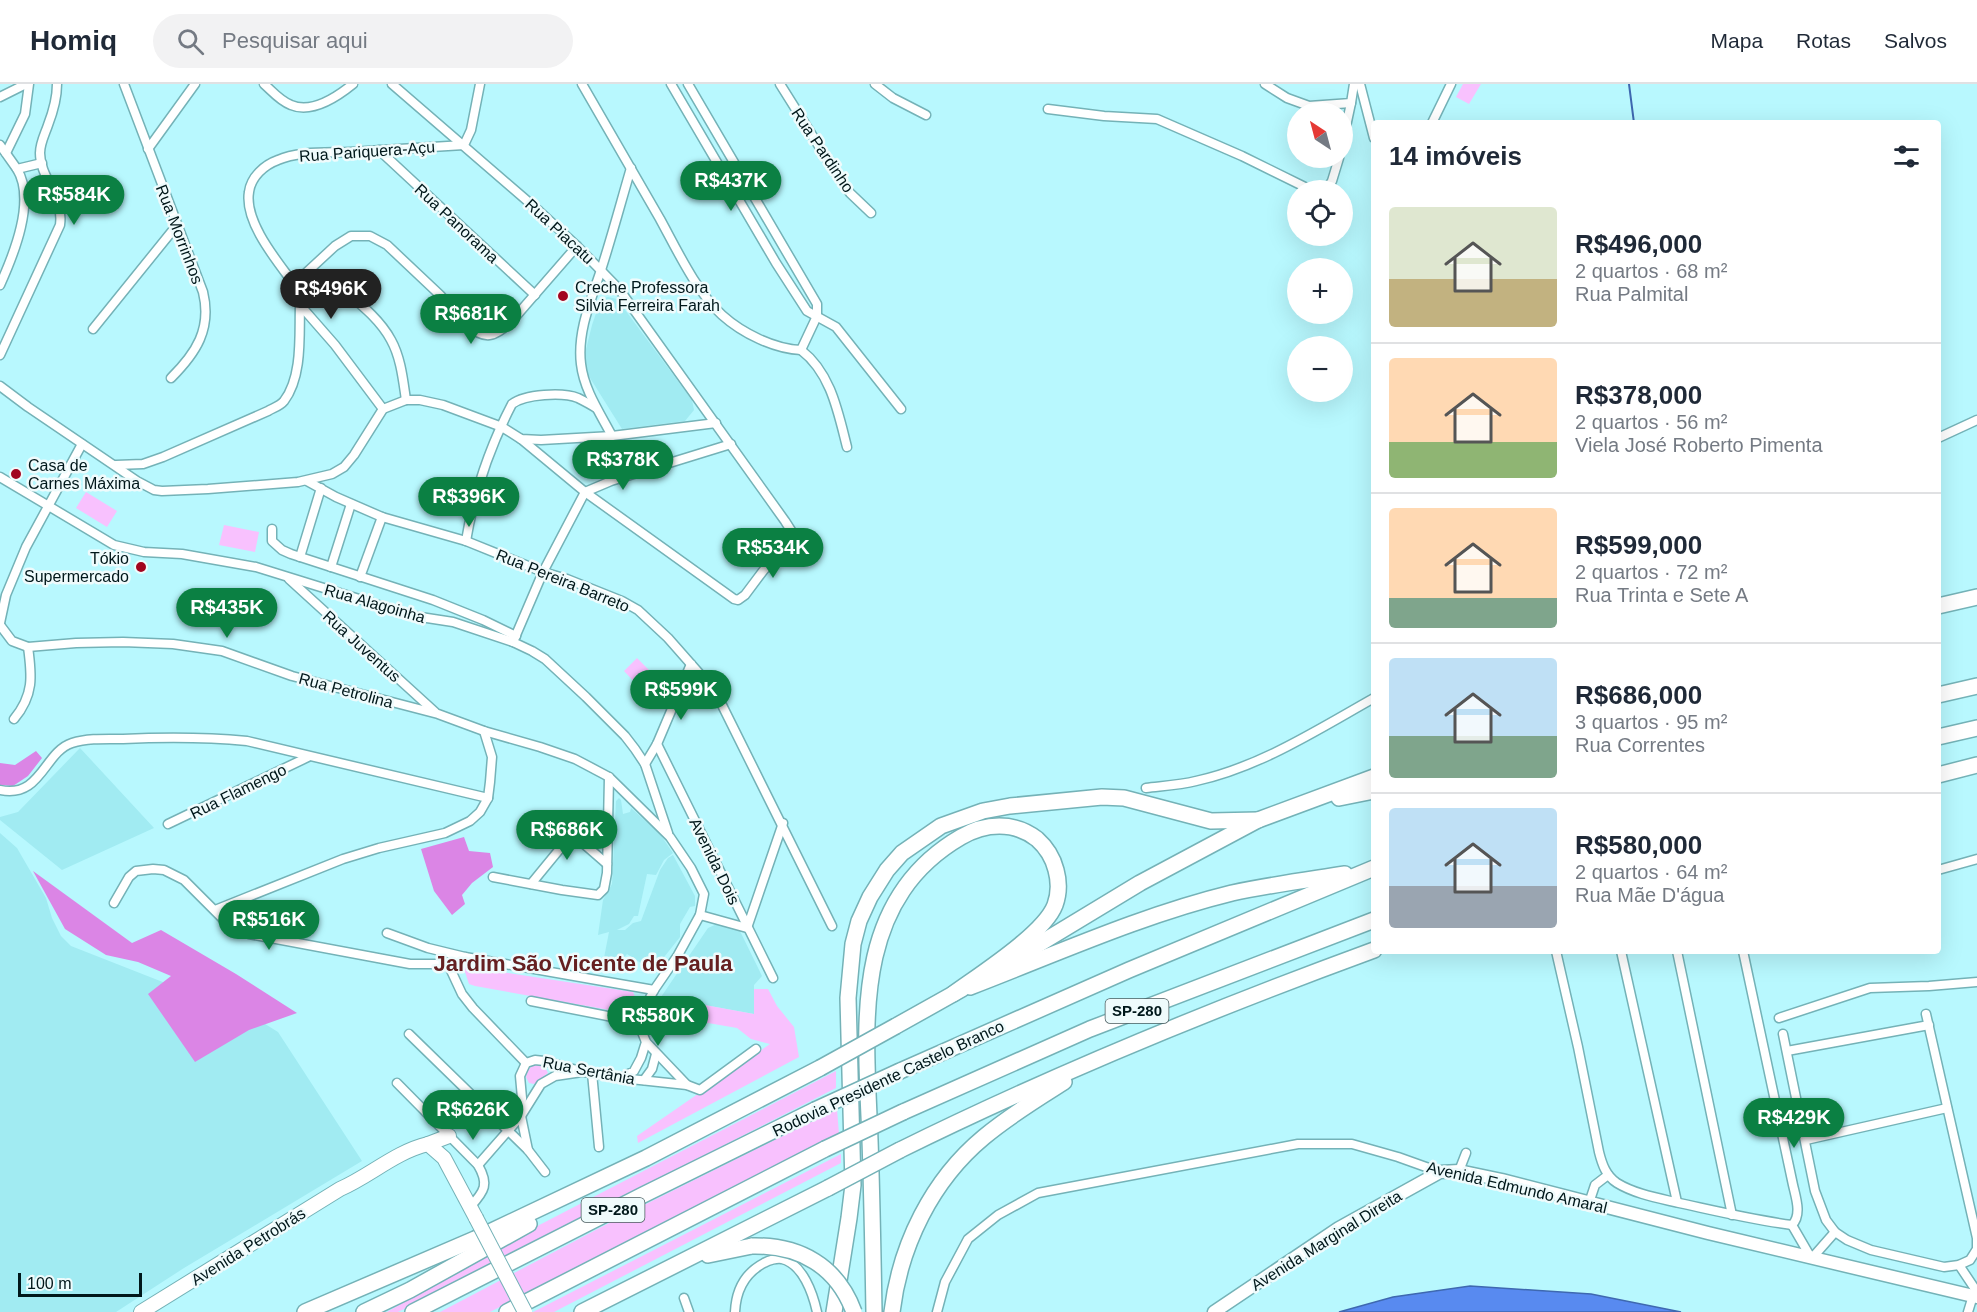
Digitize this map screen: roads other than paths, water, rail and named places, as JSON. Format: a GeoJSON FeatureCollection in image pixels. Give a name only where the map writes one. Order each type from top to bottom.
{"type":"FeatureCollection","features":[{"type":"Feature","properties":{"kind":"highway"},"geometry":{"type":"LineString","coordinates":[[1941,605],[1977,597]]}},
{"type":"Feature","properties":{"kind":"highway"},"geometry":{"type":"LineString","coordinates":[[1941,687],[1972,687]]}},
{"type":"Feature","properties":{"kind":"highway"},"geometry":{"type":"LineString","coordinates":[[1941,694],[1972,687]]}},
{"type":"Feature","properties":{"kind":"highway"},"geometry":{"type":"LineString","coordinates":[[1941,736],[1977,728]]}},
{"type":"Feature","properties":{"kind":"highway"},"geometry":{"type":"LineString","coordinates":[[1941,774],[1977,765]]}},
{"type":"Feature","properties":{"kind":"highway"},"geometry":{"type":"LineString","coordinates":[[373,1312],[646,1158],[896,1026],[1036,947],[1140,883],[1258,820],[1371,778]]}},
{"type":"Feature","properties":{"kind":"highway"},"geometry":{"type":"LineString","coordinates":[[1293,807],[1371,792]]}},
{"type":"Feature","properties":{"kind":"highway"},"geometry":{"type":"LineString","coordinates":[[834,1312],[853,1185],[848,998],[853,944],[859,921],[870,897],[887,870],[902,853],[941,826],[983,811],[1075,798],[1124,798],[1211,822],[1258,820]]}},
{"type":"Feature","properties":{"kind":"highway"},"geometry":{"type":"LineString","coordinates":[[874,1312],[867,1016],[872,967],[877,945],[893,906],[903,890],[940,851],[972,831],[986,827],[1014,827],[1027,832],[1043,846],[1055,864],[1058,892],[1055,906],[1034,933],[953,994]]}},
{"type":"Feature","properties":{"kind":"highway"},"geometry":{"type":"LineString","coordinates":[[953,994],[1197,903],[1272,885],[1370,870]]}},
{"type":"Feature","properties":{"kind":"highway","name":"Rodovia Presidente Castelo Branco"},"geometry":{"type":"LineString","coordinates":[[413,1312],[590,1221],[815,1110],[1130,970],[1370,870]]}},
{"type":"Feature","properties":{"kind":"highway","name":"SP-280"},"geometry":{"type":"LineString","coordinates":[[507,1312],[825,1149],[903,1112],[1090,1029],[1371,921]]}},
{"type":"Feature","properties":{"kind":"highway"},"geometry":{"type":"LineString","coordinates":[[582,1312],[995,1104],[1185,1022],[1371,951]]}},
{"type":"Feature","properties":{"kind":"highway"},"geometry":{"type":"LineString","coordinates":[[892,1312],[898,1274],[910,1238],[929,1201],[954,1168],[975,1145],[999,1125],[1110,1054]]}},
{"type":"Feature","properties":{"kind":"highway"},"geometry":{"type":"LineString","coordinates":[[304,1312],[475,1239],[646,1158]]}},
{"type":"Feature","properties":{"kind":"highway"},"geometry":{"type":"LineString","coordinates":[[649,1277],[722,1251],[752,1246],[776,1247],[808,1256],[840,1284],[854,1312]]}},
{"type":"Feature","properties":{"kind":"highway"},"geometry":{"type":"LineString","coordinates":[[364,1312],[410,1290]]}},
{"type":"Feature","properties":{"kind":"main road","name":"Avenida Petrobrás"},"geometry":{"type":"LineString","coordinates":[[141,1312],[340,1189],[402,1154],[449,1136]]}},
{"type":"Feature","properties":{"kind":"main road"},"geometry":{"type":"LineString","coordinates":[[444,1158],[449,1136]]}},
{"type":"Feature","properties":{"kind":"main road"},"geometry":{"type":"LineString","coordinates":[[428,1144],[444,1158],[525,1312]]}},
{"type":"Feature","properties":{"kind":"main road","name":"Avenida Edmundo Amaral"},"geometry":{"type":"LineString","coordinates":[[1440,1172],[1459,1171],[1975,1297]]}},
{"type":"Feature","properties":{"kind":"main road","name":"Avenida Marginal Direita"},"geometry":{"type":"LineString","coordinates":[[1214,1312],[1339,1228],[1440,1172]]}},
{"type":"Feature","properties":{"kind":"main road","name":"Avenida Petrobrás"},"geometry":{"type":"LineString","coordinates":[[150,1312],[343,1195],[356,1182]]}},
{"type":"Feature","properties":{"kind":"street"},"geometry":{"type":"LineString","coordinates":[[0,97],[28,84]]}},
{"type":"Feature","properties":{"kind":"street"},"geometry":{"type":"LineString","coordinates":[[6,153],[25,114],[28,84]]}},
{"type":"Feature","properties":{"kind":"street"},"geometry":{"type":"LineString","coordinates":[[0,355],[60,225],[62,215],[60,205],[40,153],[54,106],[57,84]]}},
{"type":"Feature","properties":{"kind":"street","name":"Rua Morrinhos"},"geometry":{"type":"LineString","coordinates":[[124,84],[206,308],[206,321],[196,347],[171,378]]}},
{"type":"Feature","properties":{"kind":"street"},"geometry":{"type":"LineString","coordinates":[[148,149],[195,84]]}},
{"type":"Feature","properties":{"kind":"street"},"geometry":{"type":"LineString","coordinates":[[264,84],[282,100],[292,106],[302,107],[317,105],[333,99],[353,84]]}},
{"type":"Feature","properties":{"kind":"street","name":"Rua Piacatu"},"geometry":{"type":"LineString","coordinates":[[392,84],[464,145],[601,270],[632,306],[785,520],[792,532],[791,539],[745,595],[738,600],[720,590],[585,492]]}},
{"type":"Feature","properties":{"kind":"street"},"geometry":{"type":"LineString","coordinates":[[464,145],[471,130],[480,84]]}},
{"type":"Feature","properties":{"kind":"street"},"geometry":{"type":"LineString","coordinates":[[582,84],[688,270],[714,306],[723,316],[746,332],[782,347],[801,350],[812,358],[830,389],[847,447]]}},
{"type":"Feature","properties":{"kind":"street"},"geometry":{"type":"LineString","coordinates":[[671,84],[776,263],[807,311],[836,327],[901,409]]}},
{"type":"Feature","properties":{"kind":"street"},"geometry":{"type":"LineString","coordinates":[[688,84],[817,304],[817,316],[801,350]]}},
{"type":"Feature","properties":{"kind":"street","name":"Rua Pardinho"},"geometry":{"type":"LineString","coordinates":[[780,84],[839,178],[871,213]]}},
{"type":"Feature","properties":{"kind":"street"},"geometry":{"type":"LineString","coordinates":[[875,84],[893,98],[926,115]]}},
{"type":"Feature","properties":{"kind":"street"},"geometry":{"type":"LineString","coordinates":[[1265,84],[1298,102]]}},
{"type":"Feature","properties":{"kind":"street"},"geometry":{"type":"LineString","coordinates":[[1351,102],[1354,84]]}},
{"type":"Feature","properties":{"kind":"street"},"geometry":{"type":"LineString","coordinates":[[1360,84],[1371,126]]}},
{"type":"Feature","properties":{"kind":"street"},"geometry":{"type":"LineString","coordinates":[[1433,120],[1451,84]]}},
{"type":"Feature","properties":{"kind":"street"},"geometry":{"type":"LineString","coordinates":[[689,114],[701,105]]}},
{"type":"Feature","properties":{"kind":"street"},"geometry":{"type":"LineString","coordinates":[[1048,109],[1095,116],[1157,119],[1291,180]]}},
{"type":"Feature","properties":{"kind":"street"},"geometry":{"type":"LineString","coordinates":[[0,145],[17,169],[23,183],[24,203],[16,245],[0,285]]}},
{"type":"Feature","properties":{"kind":"street","name":"Rua Pariquera-Açu"},"geometry":{"type":"LineString","coordinates":[[294,284],[274,258],[253,222],[248,193],[253,179],[261,170],[277,160],[313,154],[464,145]]}},
{"type":"Feature","properties":{"kind":"street","name":"Rua Panorama"},"geometry":{"type":"LineString","coordinates":[[379,150],[535,295]]}},
{"type":"Feature","properties":{"kind":"street"},"geometry":{"type":"LineString","coordinates":[[17,169],[42,163]]}},
{"type":"Feature","properties":{"kind":"street"},"geometry":{"type":"LineString","coordinates":[[612,435],[589,393],[581,366],[580,350],[586,314],[631,168]]}},
{"type":"Feature","properties":{"kind":"street"},"geometry":{"type":"LineString","coordinates":[[93,329],[177,225]]}},
{"type":"Feature","properties":{"kind":"street"},"geometry":{"type":"LineString","coordinates":[[113,465],[143,464],[164,457],[282,403],[291,388],[297,366],[300,305],[294,284],[335,246],[351,236],[370,236],[387,245],[477,333],[489,336],[502,330],[577,246]]}},
{"type":"Feature","properties":{"kind":"street"},"geometry":{"type":"LineString","coordinates":[[328,276],[373,316],[392,342],[400,365],[406,400]]}},
{"type":"Feature","properties":{"kind":"street"},"geometry":{"type":"LineString","coordinates":[[300,305],[335,345],[383,410]]}},
{"type":"Feature","properties":{"kind":"street"},"geometry":{"type":"LineString","coordinates":[[0,386],[113,465],[146,486],[162,491],[306,480],[332,474],[344,467],[354,455],[383,410],[406,400],[420,400],[443,405],[502,428],[521,439],[585,492]]}},
{"type":"Feature","properties":{"kind":"street"},"geometry":{"type":"LineString","coordinates":[[466,541],[481,477],[512,405],[518,399],[526,397],[570,396],[597,408]]}},
{"type":"Feature","properties":{"kind":"street"},"geometry":{"type":"LineString","coordinates":[[1941,437],[1977,420]]}},
{"type":"Feature","properties":{"kind":"street"},"geometry":{"type":"LineString","coordinates":[[521,439],[541,440],[612,435],[716,423]]}},
{"type":"Feature","properties":{"kind":"street"},"geometry":{"type":"LineString","coordinates":[[14,719],[21,710],[30,687],[28,647],[12,641],[0,624],[1,612],[26,547],[82,444]]}},
{"type":"Feature","properties":{"kind":"street"},"geometry":{"type":"LineString","coordinates":[[272,529],[271,537],[276,545],[300,557],[457,609],[514,639],[543,572],[585,492],[611,481],[731,444]]}},
{"type":"Feature","properties":{"kind":"street","name":"Rua Alagoinha"},"geometry":{"type":"LineString","coordinates":[[0,477],[101,538],[128,549],[205,557],[256,567],[414,616],[453,622],[514,639],[545,659],[618,729],[645,764],[669,837]]}},
{"type":"Feature","properties":{"kind":"street","name":"Rua Pereira Barreto"},"geometry":{"type":"LineString","coordinates":[[306,480],[351,504],[382,517],[466,541],[598,591],[638,610],[654,623],[705,680],[722,705],[783,823],[832,926]]}},
{"type":"Feature","properties":{"kind":"street"},"geometry":{"type":"LineString","coordinates":[[300,557],[321,488]]}},
{"type":"Feature","properties":{"kind":"street"},"geometry":{"type":"LineString","coordinates":[[330,567],[351,504]]}},
{"type":"Feature","properties":{"kind":"street"},"geometry":{"type":"LineString","coordinates":[[360,577],[382,517]]}},
{"type":"Feature","properties":{"kind":"street","name":"Rua Juventus"},"geometry":{"type":"LineString","coordinates":[[287,578],[438,714]]}},
{"type":"Feature","properties":{"kind":"street"},"geometry":{"type":"LineString","coordinates":[[453,622],[457,609]]}},
{"type":"Feature","properties":{"kind":"street","name":"Rua Petrolina"},"geometry":{"type":"LineString","coordinates":[[28,647],[98,642],[202,647],[239,656],[292,676],[438,714],[575,759],[609,777],[669,837]]}},
{"type":"Feature","properties":{"kind":"street"},"geometry":{"type":"LineString","coordinates":[[645,764],[657,744],[691,664]]}},
{"type":"Feature","properties":{"kind":"street"},"geometry":{"type":"LineString","coordinates":[[1146,788],[1190,782],[1221,774],[1275,753],[1371,700]]}},
{"type":"Feature","properties":{"kind":"street"},"geometry":{"type":"LineString","coordinates":[[215,910],[343,859],[459,828],[480,812],[488,798],[492,757],[484,731]]}},
{"type":"Feature","properties":{"kind":"street"},"geometry":{"type":"LineString","coordinates":[[0,790],[10,792],[29,785],[69,743],[160,738],[225,739],[247,741],[488,798]]}},
{"type":"Feature","properties":{"kind":"street","name":"Avenida Dois"},"geometry":{"type":"LineString","coordinates":[[657,744],[773,978]]}},
{"type":"Feature","properties":{"kind":"street","name":"Rua Flamengo"},"geometry":{"type":"LineString","coordinates":[[168,824],[308,757]]}},
{"type":"Feature","properties":{"kind":"street"},"geometry":{"type":"LineString","coordinates":[[493,877],[598,895],[604,889],[608,873],[609,777]]}},
{"type":"Feature","properties":{"kind":"street"},"geometry":{"type":"LineString","coordinates":[[700,915],[747,928],[783,823]]}},
{"type":"Feature","properties":{"kind":"street"},"geometry":{"type":"LineString","coordinates":[[669,837],[691,868],[704,894],[704,904],[678,955],[654,990],[638,1022],[646,1042],[687,1085]]}},
{"type":"Feature","properties":{"kind":"street"},"geometry":{"type":"LineString","coordinates":[[531,884],[563,845],[575,840],[584,844],[607,864]]}},
{"type":"Feature","properties":{"kind":"street"},"geometry":{"type":"LineString","coordinates":[[1941,869],[1977,859]]}},
{"type":"Feature","properties":{"kind":"street"},"geometry":{"type":"LineString","coordinates":[[114,903],[129,877],[136,870],[164,870],[184,880],[234,928],[249,934],[410,964],[448,964],[465,957]]}},
{"type":"Feature","properties":{"kind":"street"},"geometry":{"type":"LineString","coordinates":[[387,933],[418,945],[465,957],[654,990]]}},
{"type":"Feature","properties":{"kind":"street"},"geometry":{"type":"LineString","coordinates":[[1557,954],[1602,1165],[1615,1182],[1677,1202],[1792,1226],[1812,1257],[1835,1232]]}},
{"type":"Feature","properties":{"kind":"street"},"geometry":{"type":"LineString","coordinates":[[1622,954],[1677,1202]]}},
{"type":"Feature","properties":{"kind":"street"},"geometry":{"type":"LineString","coordinates":[[1678,954],[1732,1215]]}},
{"type":"Feature","properties":{"kind":"street"},"geometry":{"type":"LineString","coordinates":[[1744,954],[1794,1185],[1797,1220],[1792,1226]]}},
{"type":"Feature","properties":{"kind":"street","name":"Rua Sertânia"},"geometry":{"type":"LineString","coordinates":[[448,964],[462,994],[483,1020],[526,1063]]}},
{"type":"Feature","properties":{"kind":"street"},"geometry":{"type":"LineString","coordinates":[[1779,1018],[1870,988],[1929,986],[1977,981]]}},
{"type":"Feature","properties":{"kind":"street"},"geometry":{"type":"LineString","coordinates":[[531,1001],[638,1022]]}},
{"type":"Feature","properties":{"kind":"street"},"geometry":{"type":"LineString","coordinates":[[1783,1034],[1819,1206],[1835,1232],[1859,1246],[1882,1254],[1944,1267],[1959,1265],[1975,1256],[1977,1238],[1926,1014]]}},
{"type":"Feature","properties":{"kind":"street"},"geometry":{"type":"LineString","coordinates":[[1787,1051],[1929,1024]]}},
{"type":"Feature","properties":{"kind":"street"},"geometry":{"type":"LineString","coordinates":[[410,1034],[528,1150],[545,1172]]}},
{"type":"Feature","properties":{"kind":"street"},"geometry":{"type":"LineString","coordinates":[[621,1078],[638,1065],[646,1042]]}},
{"type":"Feature","properties":{"kind":"street","name":"Rua Sertânia"},"geometry":{"type":"LineString","coordinates":[[528,1150],[521,1116],[520,1076],[526,1063],[535,1060],[544,1061],[588,1072],[687,1085],[700,1090],[756,1049]]}},
{"type":"Feature","properties":{"kind":"street"},"geometry":{"type":"LineString","coordinates":[[644,1080],[652,1069],[656,1054]]}},
{"type":"Feature","properties":{"kind":"street"},"geometry":{"type":"LineString","coordinates":[[477,1165],[521,1116],[536,1089],[555,1076],[588,1072],[599,1148]]}},
{"type":"Feature","properties":{"kind":"street"},"geometry":{"type":"LineString","coordinates":[[397,1083],[477,1165],[484,1176],[485,1187],[473,1212]]}},
{"type":"Feature","properties":{"kind":"street"},"geometry":{"type":"LineString","coordinates":[[1806,1140],[1947,1108]]}},
{"type":"Feature","properties":{"kind":"street","name":"Avenida Edmundo Amaral"},"geometry":{"type":"LineString","coordinates":[[938,1312],[945,1282],[968,1239],[998,1215],[1038,1193],[1298,1144],[1352,1144],[1440,1172]]}},
{"type":"Feature","properties":{"kind":"street"},"geometry":{"type":"LineString","coordinates":[[1459,1171],[1466,1153]]}},
{"type":"Feature","properties":{"kind":"street"},"geometry":{"type":"LineString","coordinates":[[1589,1203],[1595,1185],[1608,1175]]}},
{"type":"Feature","properties":{"kind":"street"},"geometry":{"type":"LineString","coordinates":[[735,1312],[739,1289],[745,1278],[754,1268],[770,1260],[782,1259],[794,1265],[801,1273],[817,1312]]}},
{"type":"Feature","properties":{"kind":"street"},"geometry":{"type":"LineString","coordinates":[[1959,1265],[1975,1289],[1975,1297],[1968,1312]]}},
{"type":"Feature","properties":{"kind":"street"},"geometry":{"type":"LineString","coordinates":[[684,1298],[688,1312]]}},
{"type":"Feature","properties":{"kind":"water"},"geometry":{"type":"Polygon","coordinates":[[[1470,1286],[1591,1294],[1681,1312],[1339,1312],[1393,1297],[1470,1286]]]}},
{"type":"Feature","properties":{"kind":"waterway"},"geometry":{"type":"LineString","coordinates":[[1629,84],[1634,120]]}},
{"type":"Feature","properties":{"kind":"place","name":"Creche Professora Silvia Ferreira Farah"},"geometry":{"type":"Point","coordinates":[563,296]}},
{"type":"Feature","properties":{"kind":"place","name":"Casa de Carnes Máxima"},"geometry":{"type":"Point","coordinates":[16,474]}},
{"type":"Feature","properties":{"kind":"place","name":"Tókio Supermercado"},"geometry":{"type":"Point","coordinates":[141,567]}},
{"type":"Feature","properties":{"kind":"district","name":"Jardim São Vicente de Paula"},"geometry":{"type":"Point","coordinates":[583,963]}}]}
